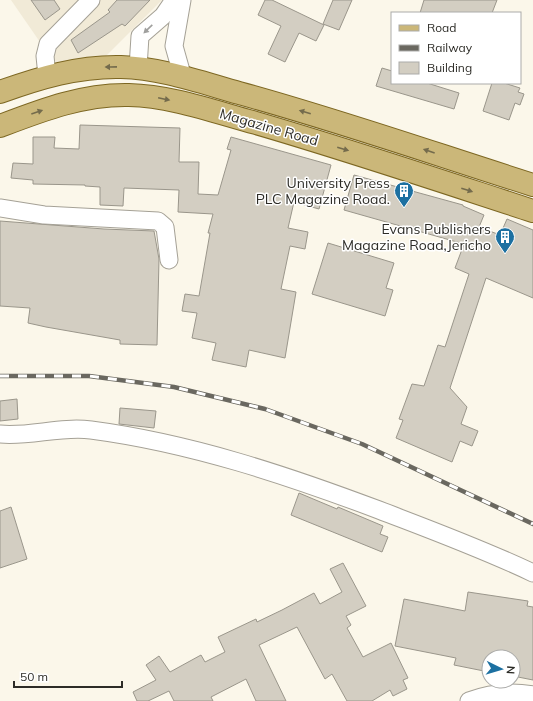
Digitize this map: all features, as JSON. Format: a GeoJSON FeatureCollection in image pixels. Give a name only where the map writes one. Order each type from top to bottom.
{"type":"FeatureCollection","features":[{"type":"Feature","properties":{"kind":"main road","name":"Magazine Road"},"geometry":{"type":"LineString","coordinates":[[0,92],[48,76],[80,69],[102,67],[138,68],[183,78],[356,127],[533,185]]}},
{"type":"Feature","properties":{"kind":"main road","name":"Magazine Road"},"geometry":{"type":"LineString","coordinates":[[0,126],[81,98],[130,95],[161,98],[212,111],[350,151],[533,211]]}},
{"type":"Feature","properties":{"kind":"street"},"geometry":{"type":"LineString","coordinates":[[48,76],[45,56],[48,44],[91,0]]}},
{"type":"Feature","properties":{"kind":"street"},"geometry":{"type":"LineString","coordinates":[[138,68],[140,36],[163,16],[174,0]]}},
{"type":"Feature","properties":{"kind":"street"},"geometry":{"type":"LineString","coordinates":[[182,0],[174,46],[183,78]]}},
{"type":"Feature","properties":{"kind":"street"},"geometry":{"type":"LineString","coordinates":[[0,208],[44,215],[158,222],[166,227],[169,260]]}},
{"type":"Feature","properties":{"kind":"street"},"geometry":{"type":"LineString","coordinates":[[0,434],[29,434],[62,430],[89,430],[136,438],[258,467],[298,480],[474,547],[533,573]]}},
{"type":"Feature","properties":{"kind":"street"},"geometry":{"type":"LineString","coordinates":[[469,701],[492,694],[520,693],[533,695]]}},
{"type":"Feature","properties":{"kind":"shaded area"},"geometry":{"type":"Polygon","coordinates":[[[11,0],[162,0],[104,58],[61,68],[42,45],[11,0]]]}},
{"type":"Feature","properties":{"kind":"building"},"geometry":{"type":"Polygon","coordinates":[[[31,0],[54,0],[60,9],[45,20],[31,0]]]}},
{"type":"Feature","properties":{"kind":"building"},"geometry":{"type":"Polygon","coordinates":[[[117,0],[150,0],[125,26],[122,24],[78,53],[71,40],[110,12],[108,10],[117,0]]]}},
{"type":"Feature","properties":{"kind":"building"},"geometry":{"type":"Polygon","coordinates":[[[265,0],[272,0],[324,25],[316,41],[299,33],[285,62],[268,54],[281,26],[258,15],[265,0]]]}},
{"type":"Feature","properties":{"kind":"building"},"geometry":{"type":"Polygon","coordinates":[[[333,0],[352,0],[339,30],[323,24],[333,0]]]}},
{"type":"Feature","properties":{"kind":"building"},"geometry":{"type":"Polygon","coordinates":[[[424,0],[497,0],[492,12],[420,12],[424,0]]]}},
{"type":"Feature","properties":{"kind":"building"},"geometry":{"type":"Polygon","coordinates":[[[382,68],[391,71],[391,84],[430,84],[459,93],[454,109],[376,86],[382,68]]]}},
{"type":"Feature","properties":{"kind":"building"},"geometry":{"type":"Polygon","coordinates":[[[492,84],[507,84],[520,88],[518,92],[524,94],[520,105],[515,103],[509,120],[483,111],[492,84]]]}},
{"type":"Feature","properties":{"kind":"building"},"geometry":{"type":"Polygon","coordinates":[[[80,125],[180,128],[179,162],[199,162],[198,194],[218,195],[231,150],[227,149],[231,137],[331,165],[319,209],[294,202],[288,228],[308,232],[305,249],[290,246],[281,289],[296,292],[285,358],[249,350],[246,367],[212,360],[216,343],[192,338],[197,313],[182,311],[185,294],[199,296],[210,233],[208,233],[213,214],[178,212],[179,190],[124,188],[123,206],[100,205],[100,187],[85,185],[33,184],[33,180],[11,178],[13,163],[33,164],[33,137],[55,137],[54,148],[79,149],[80,125]]]}},
{"type":"Feature","properties":{"kind":"building"},"geometry":{"type":"Polygon","coordinates":[[[354,175],[463,205],[484,215],[479,227],[500,235],[507,219],[533,230],[533,298],[486,278],[450,388],[467,407],[461,424],[478,431],[472,446],[460,441],[452,462],[396,438],[403,420],[399,419],[412,384],[424,386],[438,345],[445,347],[469,274],[455,268],[464,244],[344,210],[354,175]]]}},
{"type":"Feature","properties":{"kind":"building"},"geometry":{"type":"Polygon","coordinates":[[[0,221],[104,229],[154,231],[159,259],[157,345],[120,344],[120,340],[28,323],[30,308],[0,306],[0,221]]]}},
{"type":"Feature","properties":{"kind":"building"},"geometry":{"type":"Polygon","coordinates":[[[328,243],[394,263],[386,288],[393,290],[385,316],[312,294],[328,243]]]}},
{"type":"Feature","properties":{"kind":"building"},"geometry":{"type":"Polygon","coordinates":[[[17,399],[18,419],[0,421],[0,401],[17,399]]]}},
{"type":"Feature","properties":{"kind":"building"},"geometry":{"type":"Polygon","coordinates":[[[120,408],[156,411],[154,428],[119,424],[120,408]]]}},
{"type":"Feature","properties":{"kind":"building"},"geometry":{"type":"Polygon","coordinates":[[[299,493],[337,509],[338,507],[383,526],[380,534],[388,537],[382,552],[291,515],[299,493]]]}},
{"type":"Feature","properties":{"kind":"building"},"geometry":{"type":"Polygon","coordinates":[[[11,507],[27,559],[0,568],[0,511],[11,507]]]}},
{"type":"Feature","properties":{"kind":"building"},"geometry":{"type":"Polygon","coordinates":[[[343,563],[366,606],[346,616],[351,625],[347,628],[363,657],[391,643],[408,678],[403,680],[407,689],[393,696],[390,690],[372,701],[347,701],[332,674],[325,679],[297,627],[259,645],[286,701],[256,701],[246,679],[211,697],[213,701],[174,701],[169,691],[148,701],[137,701],[133,692],[156,680],[146,665],[159,656],[170,672],[201,655],[205,662],[225,652],[218,637],[256,619],[257,622],[314,593],[320,604],[342,592],[330,569],[343,563]]]}},
{"type":"Feature","properties":{"kind":"building"},"geometry":{"type":"Polygon","coordinates":[[[468,592],[528,601],[527,606],[533,607],[533,680],[521,678],[521,649],[481,649],[481,670],[454,665],[456,658],[395,646],[404,599],[465,611],[468,592]]]}},
{"type":"Feature","properties":{"kind":"railway"},"geometry":{"type":"LineString","coordinates":[[0,376],[89,376],[174,387],[265,409],[362,444],[533,524]]}},
{"type":"Feature","properties":{"kind":"place","name":"University Press PLC Magazine Road."},"geometry":{"type":"Point","coordinates":[404,208]}},
{"type":"Feature","properties":{"kind":"place","name":"Evans Publishers Magazine Road,Jericho"},"geometry":{"type":"Point","coordinates":[505,254]}}]}
